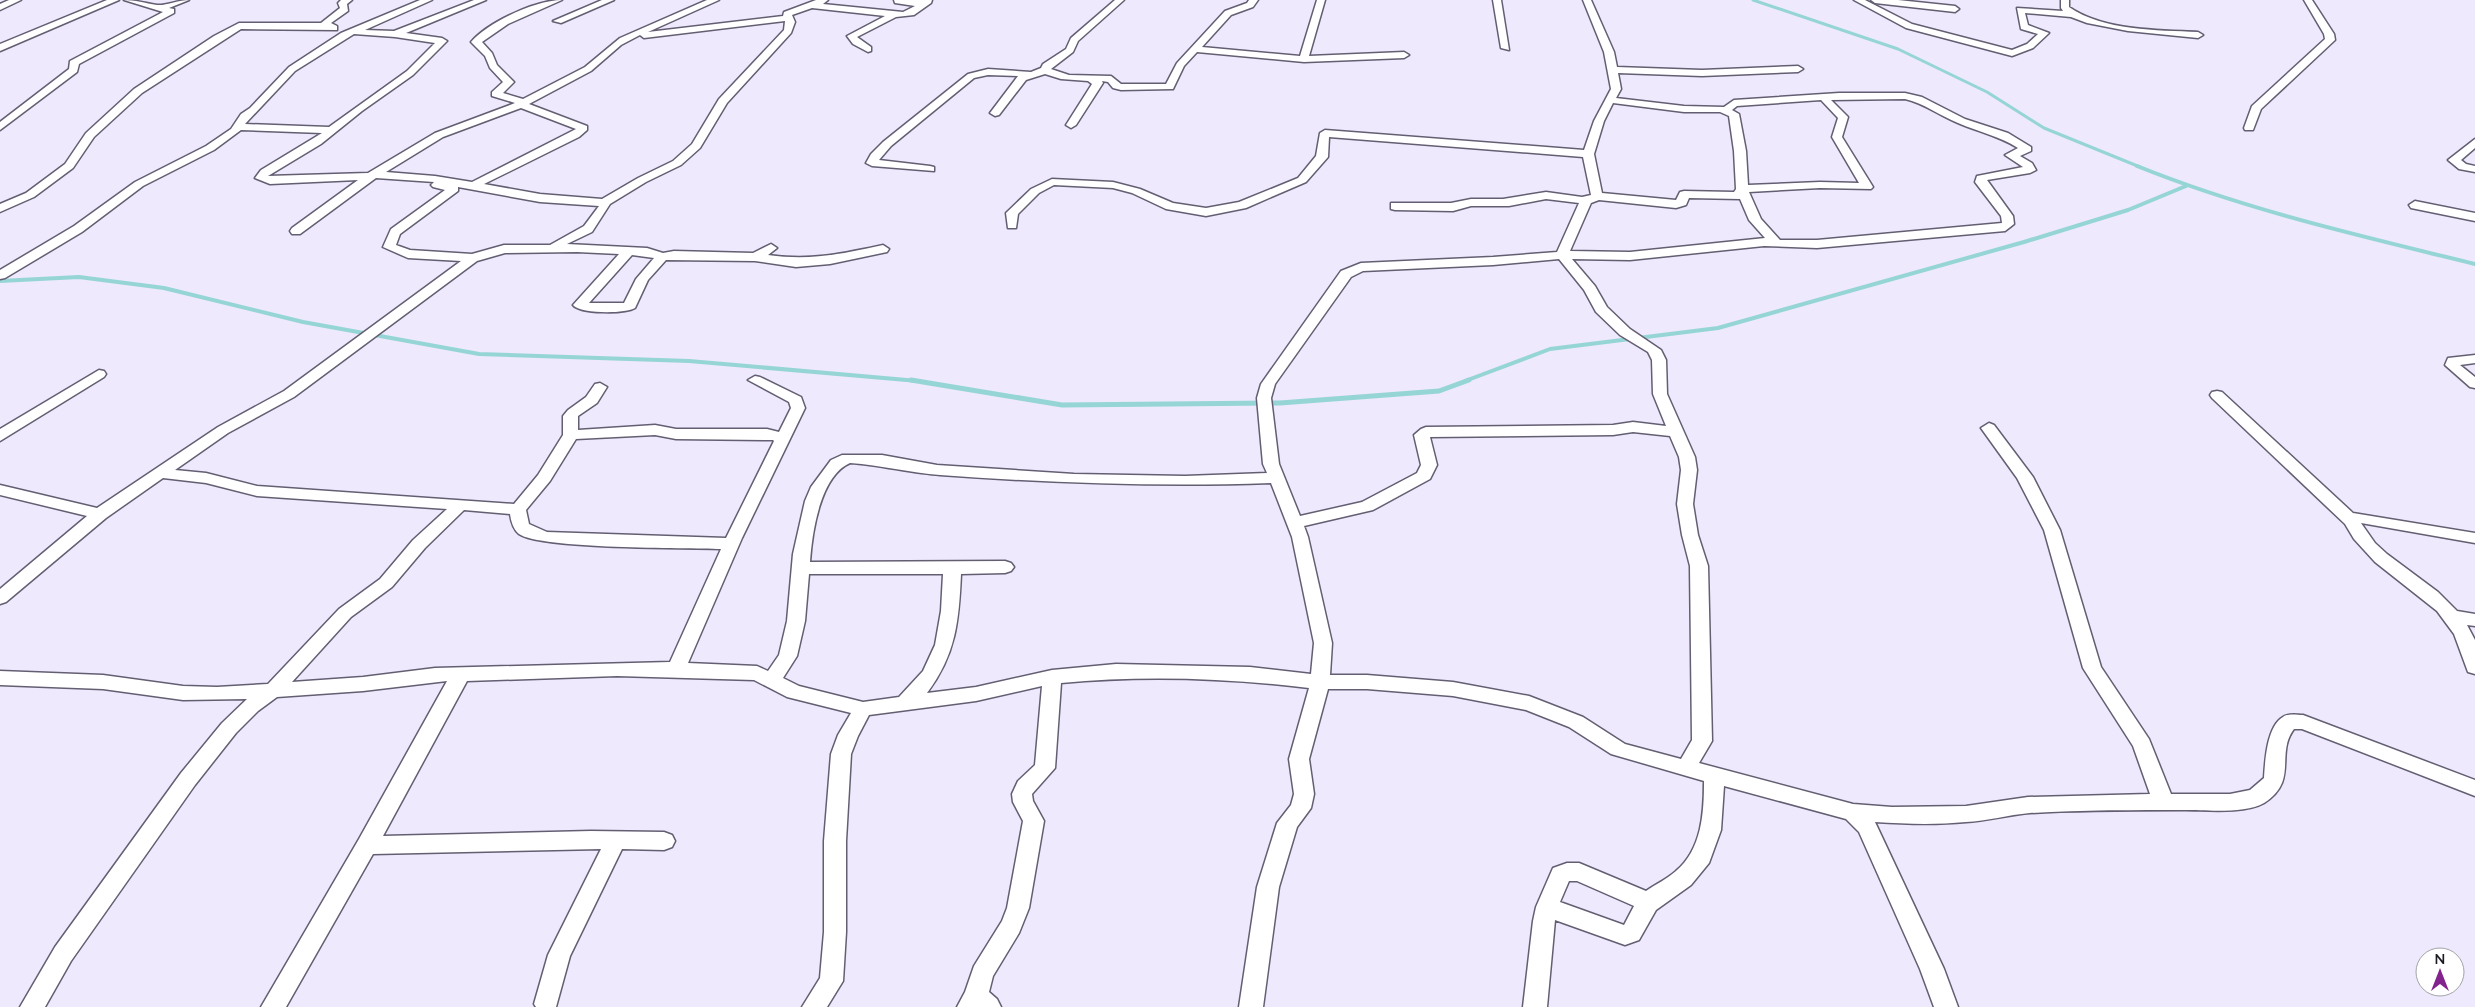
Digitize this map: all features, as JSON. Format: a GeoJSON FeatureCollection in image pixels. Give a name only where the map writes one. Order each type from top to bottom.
{"type":"FeatureCollection","features":[{"type":"Feature","properties":{"kind":"street"},"geometry":{"type":"LineString","coordinates":[[0,7],[17,0]]}},
{"type":"Feature","properties":{"kind":"street"},"geometry":{"type":"LineString","coordinates":[[0,48],[24,36],[115,0]]}},
{"type":"Feature","properties":{"kind":"street"},"geometry":{"type":"LineString","coordinates":[[0,127],[74,70],[73,62],[99,51],[171,11],[162,7],[128,0]]}},
{"type":"Feature","properties":{"kind":"street"},"geometry":{"type":"LineString","coordinates":[[162,7],[185,0]]}},
{"type":"Feature","properties":{"kind":"street"},"geometry":{"type":"LineString","coordinates":[[327,26],[325,23],[345,9],[342,3],[348,0]]}},
{"type":"Feature","properties":{"kind":"street"},"geometry":{"type":"LineString","coordinates":[[6,272],[78,229],[139,184],[210,148],[238,127],[245,116],[254,110],[292,69],[355,29],[428,0]]}},
{"type":"Feature","properties":{"kind":"street"},"geometry":{"type":"LineString","coordinates":[[395,34],[482,0]]}},
{"type":"Feature","properties":{"kind":"street"},"geometry":{"type":"LineString","coordinates":[[296,231],[372,175],[439,135],[522,103],[580,74],[597,63],[608,49],[631,36],[682,12],[715,0]]}},
{"type":"Feature","properties":{"kind":"street"},"geometry":{"type":"LineString","coordinates":[[0,208],[30,195],[68,166],[90,135],[138,91],[217,38],[239,26],[327,26],[355,29],[368,34],[395,34],[442,41],[410,73],[329,130],[316,142],[265,172],[261,178],[270,181],[372,175],[435,179],[476,184],[540,198],[604,203],[642,180],[673,166],[696,146],[723,101],[788,31],[789,18],[787,14],[824,0]]}},
{"type":"Feature","properties":{"kind":"street"},"geometry":{"type":"LineString","coordinates":[[1046,70],[1046,66],[1070,50],[1074,40],[1120,0]]}},
{"type":"Feature","properties":{"kind":"street"},"geometry":{"type":"LineString","coordinates":[[930,169],[872,163],[875,156],[887,144],[966,79],[988,72],[1028,74],[1046,70],[1054,75],[1111,79],[1117,86],[1121,87],[1169,87],[1180,65],[1194,48],[1215,30],[1228,13],[1250,5],[1254,0]]}},
{"type":"Feature","properties":{"kind":"street"},"geometry":{"type":"LineString","coordinates":[[1304,59],[1306,44],[1316,28],[1321,13],[1321,0]]}},
{"type":"Feature","properties":{"kind":"street"},"geometry":{"type":"LineString","coordinates":[[1496,0],[1506,48]]}},
{"type":"Feature","properties":{"kind":"street"},"geometry":{"type":"LineString","coordinates":[[1562,255],[1592,198],[1588,154],[1598,121],[1616,89],[1608,52],[1588,0]]}},
{"type":"Feature","properties":{"kind":"street"},"geometry":{"type":"LineString","coordinates":[[1858,0],[1909,26],[2012,53],[2038,42],[2044,34],[2024,27],[2020,10],[2071,14],[2130,29],[2198,35]]}},
{"type":"Feature","properties":{"kind":"street"},"geometry":{"type":"LineString","coordinates":[[1875,0],[1955,9]]}},
{"type":"Feature","properties":{"kind":"street"},"geometry":{"type":"LineString","coordinates":[[2065,0],[2065,8],[2071,14]]}},
{"type":"Feature","properties":{"kind":"street"},"geometry":{"type":"LineString","coordinates":[[2249,128],[2256,108],[2330,40],[2329,34],[2308,0]]}},
{"type":"Feature","properties":{"kind":"street"},"geometry":{"type":"LineString","coordinates":[[476,184],[574,135],[583,128],[496,94],[508,82],[493,66],[489,55],[476,42],[489,30],[500,24],[564,1],[606,2]]}},
{"type":"Feature","properties":{"kind":"street"},"geometry":{"type":"LineString","coordinates":[[898,1],[915,3],[931,1]]}},
{"type":"Feature","properties":{"kind":"street"},"geometry":{"type":"LineString","coordinates":[[812,5],[893,14],[911,14],[931,1]]}},
{"type":"Feature","properties":{"kind":"street"},"geometry":{"type":"LineString","coordinates":[[558,21],[606,2]]}},
{"type":"Feature","properties":{"kind":"street"},"geometry":{"type":"LineString","coordinates":[[868,50],[865,45],[856,42],[852,36],[893,14]]}},
{"type":"Feature","properties":{"kind":"street"},"geometry":{"type":"LineString","coordinates":[[631,36],[789,18]]}},
{"type":"Feature","properties":{"kind":"street"},"geometry":{"type":"LineString","coordinates":[[1194,48],[1304,59],[1404,55]]}},
{"type":"Feature","properties":{"kind":"street"},"geometry":{"type":"LineString","coordinates":[[1612,70],[1702,73],[1798,69]]}},
{"type":"Feature","properties":{"kind":"street"},"geometry":{"type":"LineString","coordinates":[[995,113],[1022,78],[1028,74]]}},
{"type":"Feature","properties":{"kind":"street"},"geometry":{"type":"LineString","coordinates":[[1071,125],[1098,83],[1092,78]]}},
{"type":"Feature","properties":{"kind":"street"},"geometry":{"type":"LineString","coordinates":[[1251,1007],[1268,887],[1288,823],[1300,808],[1304,794],[1299,759],[1320,682],[1323,643],[1300,537],[1271,464],[1264,404],[1268,384],[1346,274],[1370,265],[1493,261],[1562,255],[1630,256],[1722,248],[1764,242],[1777,244],[1817,244],[2005,227],[2008,224],[2007,216],[1981,182],[1981,178],[2030,170],[2028,165],[2011,155],[2027,150],[2015,140],[1961,121],[1918,99],[1894,95],[1824,97],[1734,103],[1727,109]]}},
{"type":"Feature","properties":{"kind":"street"},"geometry":{"type":"LineString","coordinates":[[1742,189],[1820,185],[1867,186],[1837,137],[1842,126],[1843,117],[1824,97]]}},
{"type":"Feature","properties":{"kind":"street"},"geometry":{"type":"LineString","coordinates":[[1610,100],[1684,109],[1727,109],[1734,114],[1740,151],[1740,180],[1742,189],[1754,220],[1777,244]]}},
{"type":"Feature","properties":{"kind":"street"},"geometry":{"type":"LineString","coordinates":[[238,127],[329,130]]}},
{"type":"Feature","properties":{"kind":"street"},"geometry":{"type":"LineString","coordinates":[[1012,226],[1012,213],[1035,191],[1052,182],[1084,182],[1114,185],[1136,191],[1170,206],[1206,212],[1242,205],[1302,180],[1322,157],[1325,133],[1588,154]]}},
{"type":"Feature","properties":{"kind":"street"},"geometry":{"type":"LineString","coordinates":[[2475,142],[2454,160],[2457,164],[2475,169]]}},
{"type":"Feature","properties":{"kind":"street"},"geometry":{"type":"LineString","coordinates":[[435,179],[430,184],[454,189],[395,232],[389,247],[408,254],[474,258]]}},
{"type":"Feature","properties":{"kind":"street"},"geometry":{"type":"LineString","coordinates":[[1395,206],[1453,207],[1461,204],[1502,203],[1544,196],[1676,204],[1682,203],[1684,194],[1737,196],[1742,189]]}},
{"type":"Feature","properties":{"kind":"street"},"geometry":{"type":"LineString","coordinates":[[542,248],[561,244],[580,235],[597,217],[605,206],[604,203]]}},
{"type":"Feature","properties":{"kind":"street"},"geometry":{"type":"LineString","coordinates":[[2415,205],[2475,217]]}},
{"type":"Feature","properties":{"kind":"street"},"geometry":{"type":"LineString","coordinates":[[0,598],[100,514],[223,430],[289,394],[474,258],[504,249],[604,248],[627,253],[648,252],[662,258]]}},
{"type":"Feature","properties":{"kind":"street"},"geometry":{"type":"LineString","coordinates":[[755,256],[771,248]]}},
{"type":"Feature","properties":{"kind":"street"},"geometry":{"type":"LineString","coordinates":[[627,253],[580,305],[584,308],[627,307],[630,305],[642,280],[662,258],[674,255],[755,256],[796,263],[830,260],[883,250]]}},
{"type":"Feature","properties":{"kind":"street"},"geometry":{"type":"LineString","coordinates":[[1562,255],[1590,289],[1601,309],[1625,332],[1654,350],[1659,360],[1660,394],[1687,457],[1688,470],[1685,504],[1690,535],[1699,566],[1702,741],[1686,767]]}},
{"type":"Feature","properties":{"kind":"street"},"geometry":{"type":"LineString","coordinates":[[2475,359],[2453,362],[2452,365],[2475,384]]}},
{"type":"Feature","properties":{"kind":"street"},"geometry":{"type":"LineString","coordinates":[[0,436],[99,374]]}},
{"type":"Feature","properties":{"kind":"street"},"geometry":{"type":"LineString","coordinates":[[676,669],[798,404],[796,400],[755,380]]}},
{"type":"Feature","properties":{"kind":"street"},"geometry":{"type":"LineString","coordinates":[[600,387],[590,401],[572,413],[568,422],[571,435],[544,478],[518,509],[519,525],[523,530],[547,537],[732,544]]}},
{"type":"Feature","properties":{"kind":"street"},"geometry":{"type":"LineString","coordinates":[[2217,395],[2296,471],[2352,521],[2356,530],[2371,548],[2442,606],[2465,638],[2475,667]]}},
{"type":"Feature","properties":{"kind":"street"},"geometry":{"type":"LineString","coordinates":[[1294,523],[1367,506],[1424,476],[1429,466],[1422,435],[1426,432],[1613,430],[1633,427],[1675,432]]}},
{"type":"Feature","properties":{"kind":"street"},"geometry":{"type":"LineString","coordinates":[[1989,428],[2025,477],[2052,530],[2092,668],[2142,744],[2164,803]]}},
{"type":"Feature","properties":{"kind":"street"},"geometry":{"type":"LineString","coordinates":[[571,435],[655,430],[676,434],[768,434],[778,436],[782,442]]}},
{"type":"Feature","properties":{"kind":"street"},"geometry":{"type":"LineString","coordinates":[[772,680],[788,656],[796,621],[801,568],[816,494],[837,463],[848,458],[882,460],[937,470],[1074,479],[1185,481],[1276,478]]}},
{"type":"Feature","properties":{"kind":"street"},"geometry":{"type":"LineString","coordinates":[[161,473],[206,478],[257,491],[518,509]]}},
{"type":"Feature","properties":{"kind":"street"},"geometry":{"type":"LineString","coordinates":[[0,490],[100,514]]}},
{"type":"Feature","properties":{"kind":"street"},"geometry":{"type":"LineString","coordinates":[[32,1007],[63,954],[188,779],[235,723],[251,706],[272,691],[345,613],[386,583],[419,544],[436,530],[460,505]]}},
{"type":"Feature","properties":{"kind":"street"},"geometry":{"type":"LineString","coordinates":[[2352,521],[2357,518],[2475,538]]}},
{"type":"Feature","properties":{"kind":"street"},"geometry":{"type":"LineString","coordinates":[[801,568],[1005,567]]}},
{"type":"Feature","properties":{"kind":"street"},"geometry":{"type":"LineString","coordinates":[[904,704],[917,693],[935,669],[950,624],[952,573],[949,568]]}},
{"type":"Feature","properties":{"kind":"street"},"geometry":{"type":"LineString","coordinates":[[2451,617],[2475,620]]}},
{"type":"Feature","properties":{"kind":"street"},"geometry":{"type":"LineString","coordinates":[[0,678],[103,682],[183,693],[218,694],[461,674],[676,669],[756,673],[794,692],[864,709],[976,694],[1052,677],[1116,671],[1192,671],[1250,674],[1320,682],[1367,682],[1453,689],[1529,703],[1576,722],[1618,749],[1853,812],[1892,815],[1966,814],[2028,805],[2109,802],[2230,802],[2256,797],[2274,781],[2275,759],[2284,727],[2289,722],[2302,722],[2475,788]]}},
{"type":"Feature","properties":{"kind":"street"},"geometry":{"type":"LineString","coordinates":[[273,1007],[367,845],[461,674]]}},
{"type":"Feature","properties":{"kind":"street"},"geometry":{"type":"LineString","coordinates":[[978,1003],[982,973],[1011,926],[1018,908],[1034,821],[1022,794],[1025,787],[1045,768],[1052,677]]}},
{"type":"Feature","properties":{"kind":"street"},"geometry":{"type":"LineString","coordinates":[[814,1007],[831,981],[835,932],[835,841],[841,754],[848,735],[864,709]]}},
{"type":"Feature","properties":{"kind":"street"},"geometry":{"type":"LineString","coordinates":[[1547,907],[1625,934],[1630,933],[1649,902],[1685,877],[1701,858],[1711,830],[1714,774]]}},
{"type":"Feature","properties":{"kind":"street"},"geometry":{"type":"LineString","coordinates":[[1853,812],[1867,827],[1932,969],[1946,1007]]}},
{"type":"Feature","properties":{"kind":"street"},"geometry":{"type":"LineString","coordinates":[[367,845],[616,840],[664,841]]}},
{"type":"Feature","properties":{"kind":"street"},"geometry":{"type":"LineString","coordinates":[[546,1004],[559,955],[616,840]]}},
{"type":"Feature","properties":{"kind":"street"},"geometry":{"type":"LineString","coordinates":[[1535,1007],[1547,907],[1561,874],[1579,872],[1649,902]]}},
{"type":"Feature","properties":{"kind":"waterway"},"geometry":{"type":"LineString","coordinates":[[1753,0],[1898,49],[1987,92],[2044,128],[2140,167]]}},
{"type":"Feature","properties":{"kind":"waterway"},"geometry":{"type":"LineString","coordinates":[[2137,166],[2178,182],[2262,209],[2475,264]]}},
{"type":"Feature","properties":{"kind":"waterway"},"geometry":{"type":"LineString","coordinates":[[1465,381],[1550,349],[1718,328],[2024,242],[2128,210],[2186,186]]}},
{"type":"Feature","properties":{"kind":"waterway"},"geometry":{"type":"LineString","coordinates":[[0,281],[79,277],[164,288],[303,322],[479,354],[689,361],[916,381]]}},
{"type":"Feature","properties":{"kind":"waterway"},"geometry":{"type":"LineString","coordinates":[[911,380],[916,381]]}},
{"type":"Feature","properties":{"kind":"waterway"},"geometry":{"type":"LineString","coordinates":[[916,381],[1062,405],[1280,403],[1439,391],[1469,380]]}}]}
